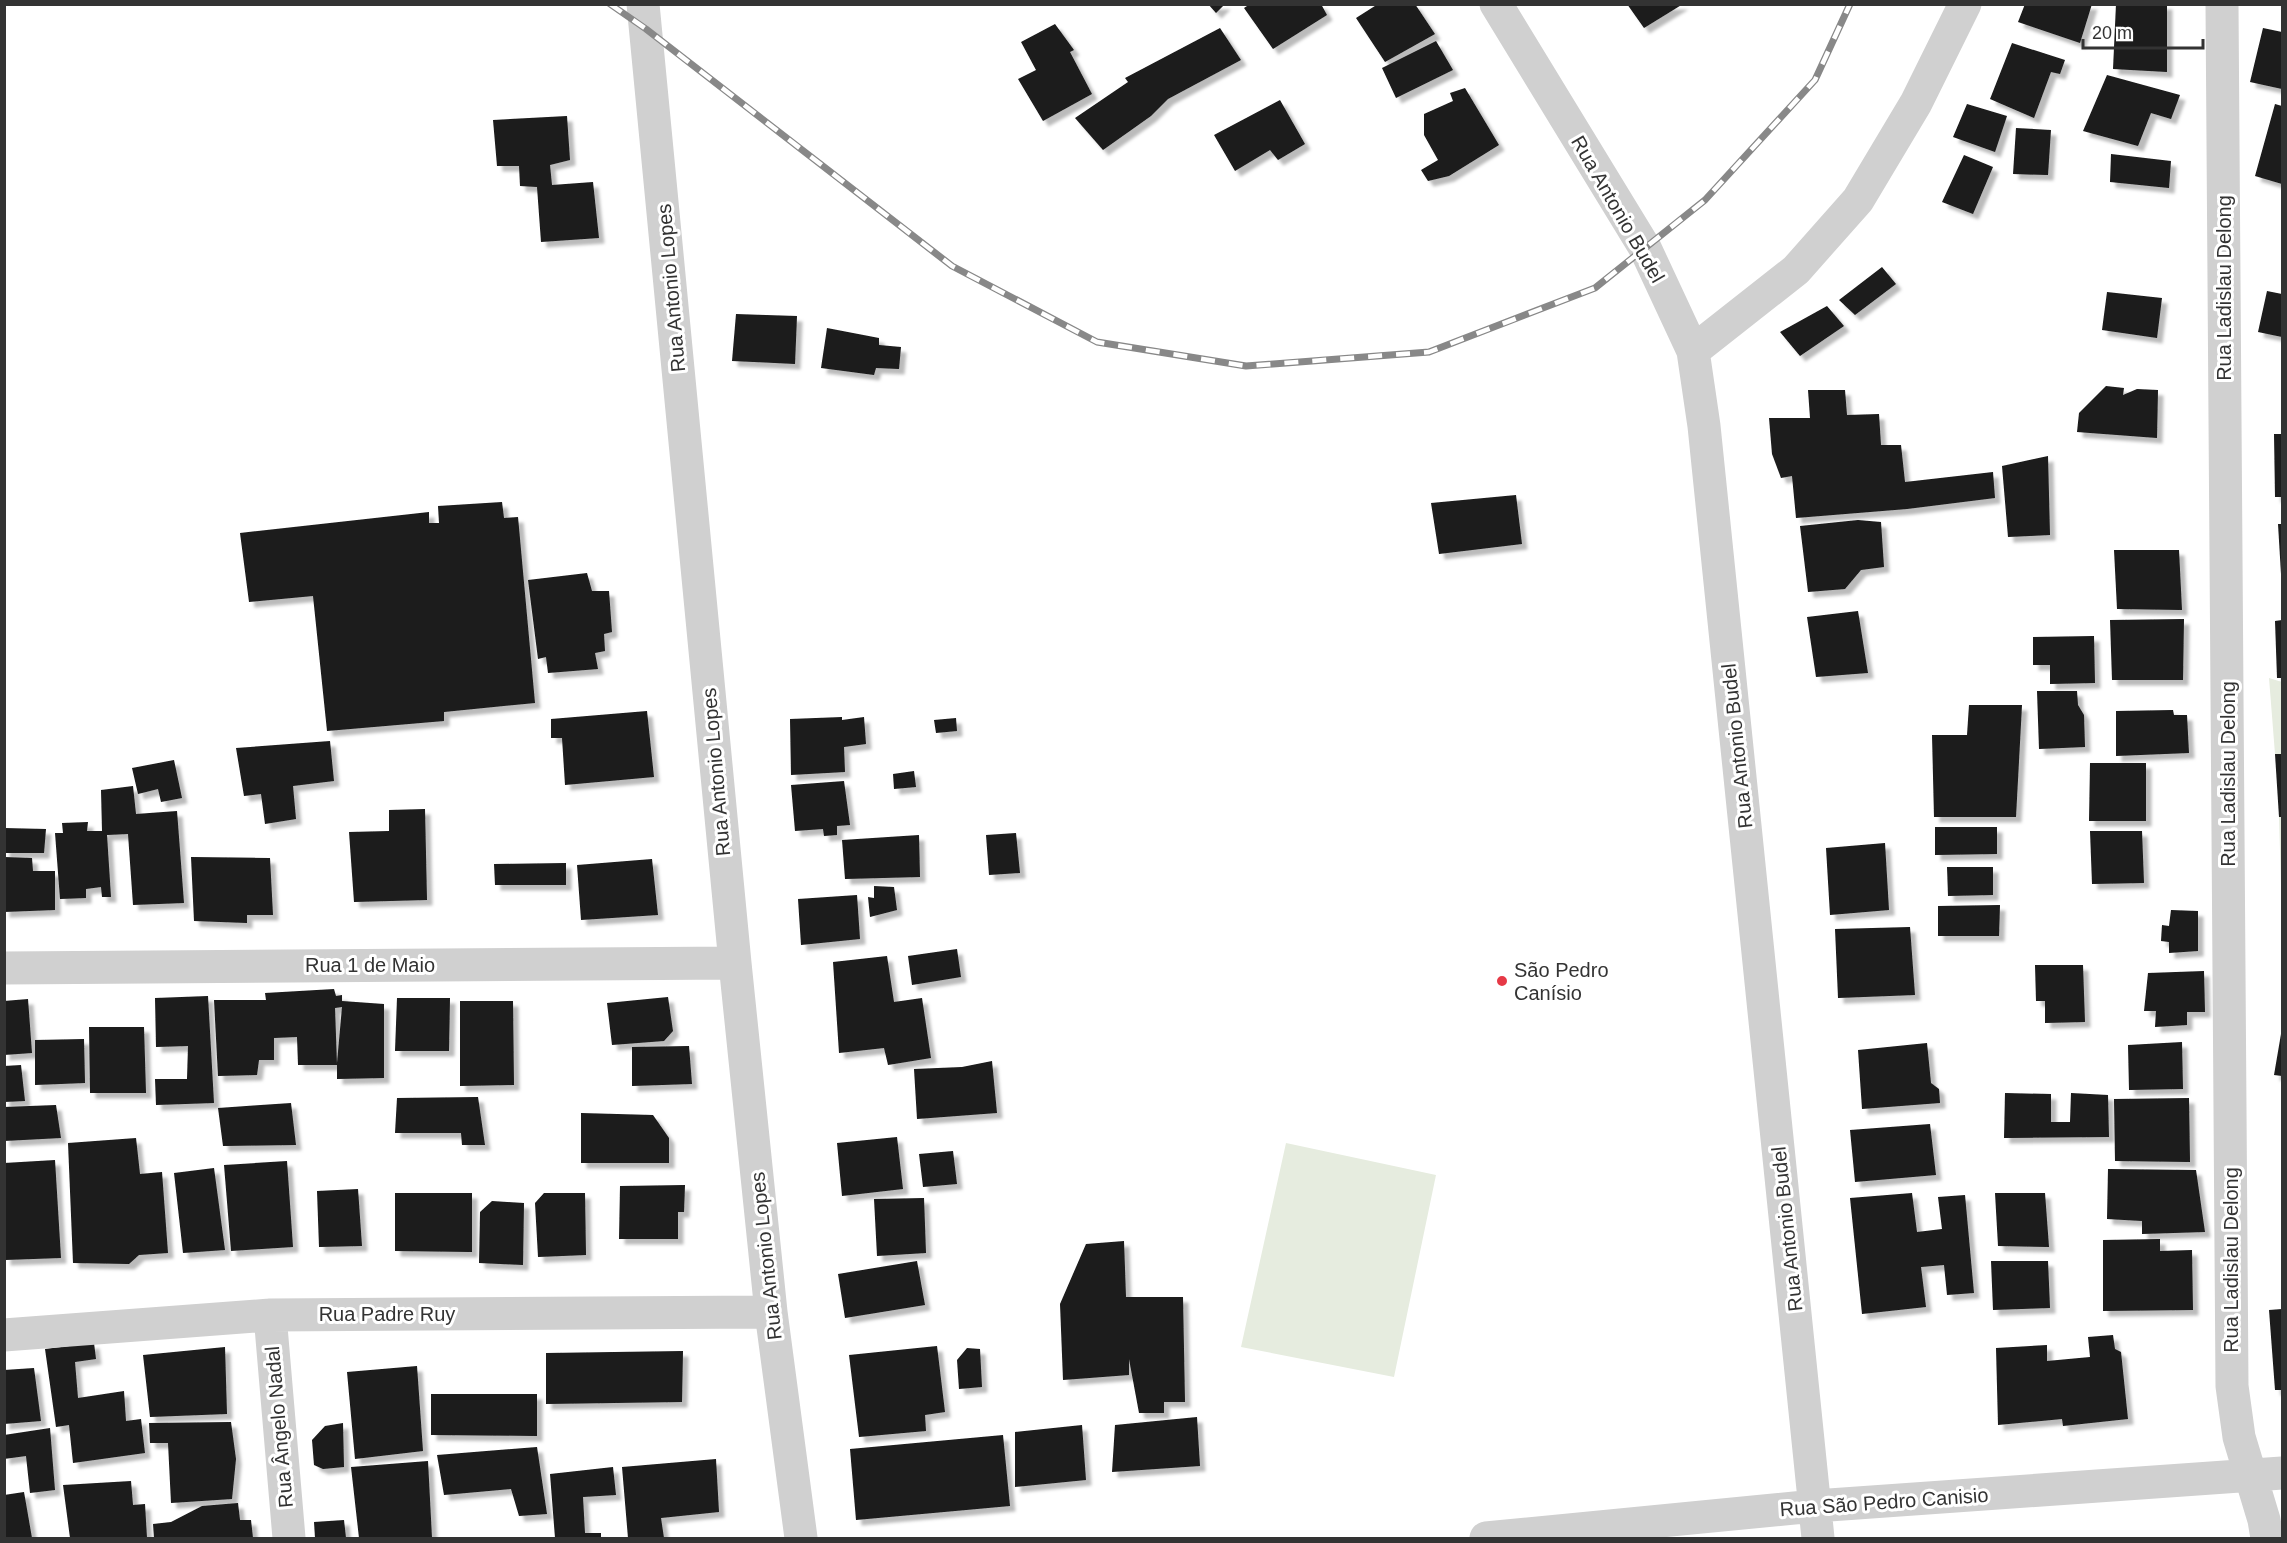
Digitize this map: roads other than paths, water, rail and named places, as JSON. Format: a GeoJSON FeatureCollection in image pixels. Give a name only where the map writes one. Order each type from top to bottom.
{"type":"FeatureCollection","features":[{"type":"Feature","properties":{"kind":"street","name":"Rua Antonio Lopes"},"geometry":{"type":"LineString","coordinates":[[643,4],[735,963],[771,1312],[801,1539]]}},
{"type":"Feature","properties":{"kind":"street","name":"Rua Antonio Budel"},"geometry":{"type":"LineString","coordinates":[[1496,4],[1645,248],[1693,351],[1704,426],[1818,1539]]}},
{"type":"Feature","properties":{"kind":"street"},"geometry":{"type":"LineString","coordinates":[[1693,351],[1796,270],[1858,200],[1916,103],[1965,4]]}},
{"type":"Feature","properties":{"kind":"street","name":"Rua Ladislau Delong"},"geometry":{"type":"LineString","coordinates":[[2222,4],[2232,1386],[2239,1437],[2264,1520],[2266,1539]]}},
{"type":"Feature","properties":{"kind":"street","name":"Rua 1 de Maio"},"geometry":{"type":"LineString","coordinates":[[4,968],[735,963]]}},
{"type":"Feature","properties":{"kind":"street","name":"Rua Padre Ruy"},"geometry":{"type":"LineString","coordinates":[[4,1335],[270,1315],[771,1312]]}},
{"type":"Feature","properties":{"kind":"street","name":"Rua Ângelo Nadal"},"geometry":{"type":"LineString","coordinates":[[270,1315],[289,1539]]}},
{"type":"Feature","properties":{"kind":"street","name":"Rua São Pedro Canisio"},"geometry":{"type":"LineString","coordinates":[[1486,1539],[1815,1506],[2283,1473]]}},
{"type":"Feature","properties":{"kind":"railway"},"geometry":{"type":"LineString","coordinates":[[610,4],[646,29],[952,266],[1097,342],[1246,366],[1429,352],[1595,288],[1705,200],[1815,80],[1850,4]]}},
{"type":"Feature","properties":{"kind":"place","name":"São Pedro Canísio"},"geometry":{"type":"Point","coordinates":[1502,981]}}]}
